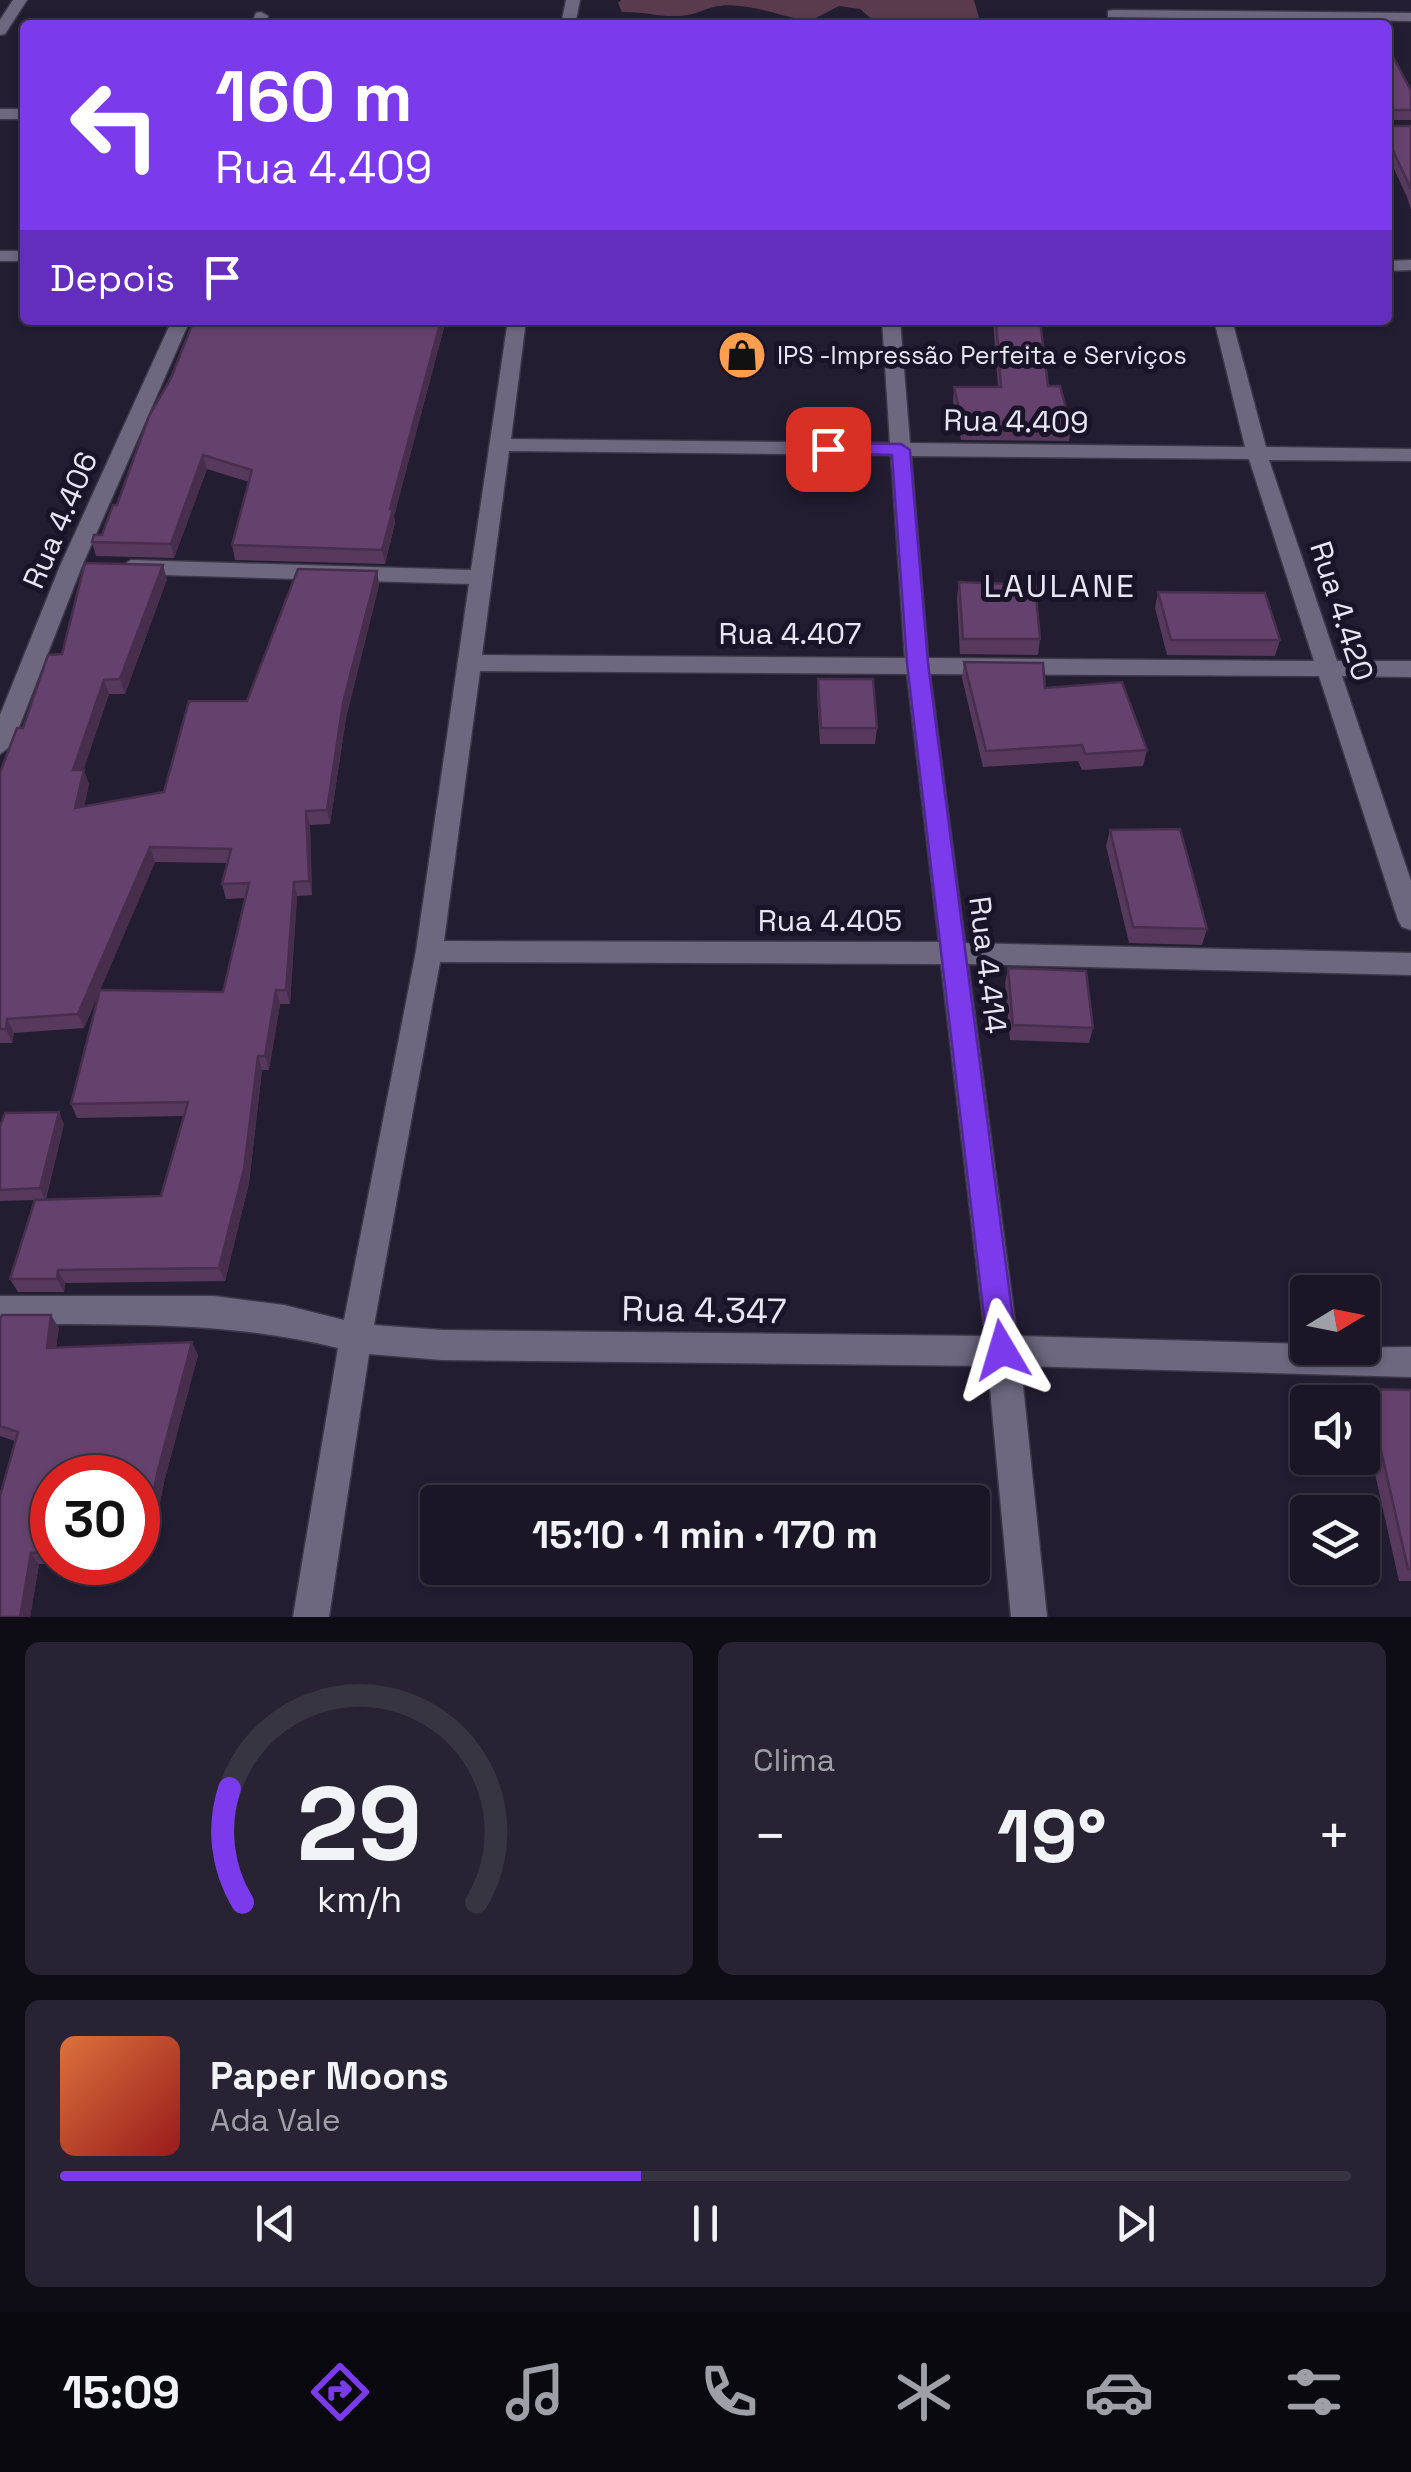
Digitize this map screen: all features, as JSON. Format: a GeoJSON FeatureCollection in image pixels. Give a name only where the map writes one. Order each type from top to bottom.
{"type":"FeatureCollection","features":[{"type":"Feature","properties":{"kind":"street"},"geometry":{"type":"LineString","coordinates":[[1392,0],[1406,17],[1411,34]]}},
{"type":"Feature","properties":{"kind":"street"},"geometry":{"type":"LineString","coordinates":[[0,31],[12,4]]}},
{"type":"Feature","properties":{"kind":"street"},"geometry":{"type":"LineString","coordinates":[[1113,13],[1406,17]]}},
{"type":"Feature","properties":{"kind":"street","name":"Rua 4.406"},"geometry":{"type":"LineString","coordinates":[[0,746],[91,566],[179,325]]}},
{"type":"Feature","properties":{"kind":"street"},"geometry":{"type":"LineString","coordinates":[[311,1617],[356,1338],[430,951],[515,325]]}},
{"type":"Feature","properties":{"kind":"street","name":"Rua 4.414"},"geometry":{"type":"LineString","coordinates":[[891,325],[918,663],[1002,1350],[1030,1617]]}},
{"type":"Feature","properties":{"kind":"street","name":"Rua 4.420"},"geometry":{"type":"LineString","coordinates":[[1224,325],[1258,453],[1411,920]]}},
{"type":"Feature","properties":{"kind":"street","name":"Rua 4.409"},"geometry":{"type":"LineString","coordinates":[[500,445],[1411,455]]}},
{"type":"Feature","properties":{"kind":"street"},"geometry":{"type":"LineString","coordinates":[[91,566],[482,577]]}},
{"type":"Feature","properties":{"kind":"street","name":"Rua 4.407"},"geometry":{"type":"LineString","coordinates":[[470,663],[1411,669]]}},
{"type":"Feature","properties":{"kind":"street","name":"Rua 4.405"},"geometry":{"type":"LineString","coordinates":[[430,951],[954,953],[1411,964]]}},
{"type":"Feature","properties":{"kind":"street","name":"Rua 4.347"},"geometry":{"type":"LineString","coordinates":[[0,1310],[214,1311],[284,1320],[356,1338],[442,1345],[1002,1350],[1411,1362]]}},
{"type":"Feature","properties":{"kind":"shaded area"},"geometry":{"type":"Polygon","coordinates":[[[974,0],[980,20],[873,20],[860,9],[839,6],[812,20],[729,5],[664,16],[622,12],[618,3],[974,0]]]}},
{"type":"Feature","properties":{"kind":"building"},"geometry":{"type":"Polygon","coordinates":[[[1392,55],[1411,91],[1411,110],[1392,110],[1392,55]]]}},
{"type":"Feature","properties":{"kind":"building"},"geometry":{"type":"Polygon","coordinates":[[[1392,126],[1411,126],[1411,189],[1392,149],[1392,126]]]}},
{"type":"Feature","properties":{"kind":"building"},"geometry":{"type":"Polygon","coordinates":[[[192,325],[440,325],[382,550],[232,545],[252,470],[203,455],[171,544],[92,542],[94,535],[102,535],[113,505],[117,505],[149,416],[171,378],[192,325]]]}},
{"type":"Feature","properties":{"kind":"building"},"geometry":{"type":"Polygon","coordinates":[[[996,325],[1041,325],[1048,386],[1060,386],[1071,427],[963,426],[954,387],[1001,387],[996,325]]]}},
{"type":"Feature","properties":{"kind":"building"},"geometry":{"type":"Polygon","coordinates":[[[85,563],[163,565],[120,679],[104,680],[73,770],[84,770],[75,808],[164,792],[189,701],[247,701],[298,569],[377,571],[343,703],[327,810],[306,811],[309,881],[294,882],[286,990],[276,990],[265,1056],[258,1056],[244,1169],[219,1268],[58,1270],[57,1279],[10,1279],[35,1200],[161,1196],[188,1102],[71,1104],[100,990],[223,992],[249,883],[222,884],[231,849],[150,847],[78,1014],[7,1019],[6,1029],[0,1029],[0,773],[17,728],[23,728],[48,655],[62,654],[85,563]]]}},
{"type":"Feature","properties":{"kind":"building"},"geometry":{"type":"Polygon","coordinates":[[[959,582],[1035,585],[1040,639],[963,639],[959,582]]]}},
{"type":"Feature","properties":{"kind":"building"},"geometry":{"type":"Polygon","coordinates":[[[1158,592],[1265,593],[1280,640],[1171,640],[1158,592]]]}},
{"type":"Feature","properties":{"kind":"building"},"geometry":{"type":"Polygon","coordinates":[[[964,662],[1043,663],[1045,688],[1122,682],[1147,750],[1085,754],[1082,745],[986,751],[964,662]]]}},
{"type":"Feature","properties":{"kind":"building"},"geometry":{"type":"Polygon","coordinates":[[[818,679],[873,679],[877,728],[821,728],[818,679]]]}},
{"type":"Feature","properties":{"kind":"building"},"geometry":{"type":"Polygon","coordinates":[[[1180,829],[1207,929],[1133,927],[1110,830],[1180,829]]]}},
{"type":"Feature","properties":{"kind":"building"},"geometry":{"type":"Polygon","coordinates":[[[1008,968],[1086,971],[1093,1028],[1013,1025],[1008,968]]]}},
{"type":"Feature","properties":{"kind":"building"},"geometry":{"type":"Polygon","coordinates":[[[59,1112],[40,1188],[0,1190],[0,1126],[5,1113],[59,1112]]]}},
{"type":"Feature","properties":{"kind":"building"},"geometry":{"type":"Polygon","coordinates":[[[2,1315],[51,1315],[47,1348],[192,1342],[160,1462],[160,1455],[30,1455],[30,1559],[20,1617],[0,1617],[0,1496],[18,1432],[0,1426],[2,1315]]]}},
{"type":"Feature","properties":{"kind":"building"},"geometry":{"type":"Polygon","coordinates":[[[1380,1389],[1411,1390],[1408,1569],[1380,1446],[1380,1389]]]}},
{"type":"Feature","properties":{"kind":"place","name":"IPS -Impressão Perfeita e Serviços"},"geometry":{"type":"Point","coordinates":[742,355]}},
{"type":"Feature","properties":{"kind":"district","name":"LAULANE"},"geometry":{"type":"Point","coordinates":[1060,586]}},
{"type":"Feature","properties":{"kind":"route"},"geometry":{"type":"LineString","coordinates":[[828,449],[901,450],[918,663],[1002,1350]]}}]}
